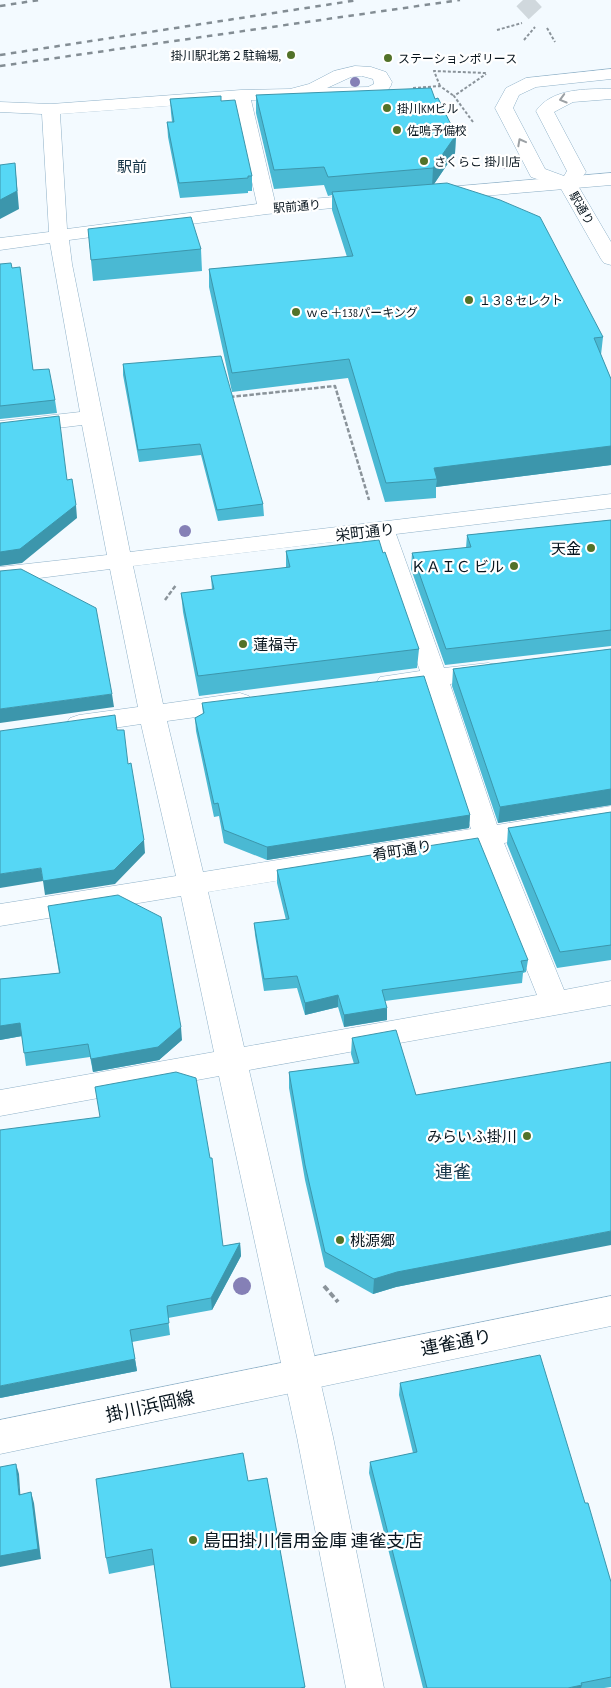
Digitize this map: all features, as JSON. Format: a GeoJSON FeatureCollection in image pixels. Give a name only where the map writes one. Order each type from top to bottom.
{"type":"FeatureCollection","features":[{"type":"Feature","properties":{"kind":"street"},"geometry":{"type":"LineString","coordinates":[[567,183],[538,173],[504,108],[512,92],[532,82],[611,74]]}},
{"type":"Feature","properties":{"kind":"street"},"geometry":{"type":"LineString","coordinates":[[0,107],[52,109],[291,94]]}},
{"type":"Feature","properties":{"kind":"street"},"geometry":{"type":"LineString","coordinates":[[567,183],[577,172],[545,111],[556,100],[578,95],[611,94]]}},
{"type":"Feature","properties":{"kind":"street"},"geometry":{"type":"LineString","coordinates":[[241,96],[267,208]]}},
{"type":"Feature","properties":{"kind":"street"},"geometry":{"type":"LineString","coordinates":[[52,109],[58,237],[62,264],[120,562],[152,714],[192,883],[315,1437],[364,1688]]}},
{"type":"Feature","properties":{"kind":"street"},"geometry":{"type":"LineString","coordinates":[[416,196],[611,179]]}},
{"type":"Feature","properties":{"kind":"street","name":"駅通り"},"geometry":{"type":"LineString","coordinates":[[567,183],[611,259]]}},
{"type":"Feature","properties":{"kind":"street","name":"駅前通り"},"geometry":{"type":"LineString","coordinates":[[0,244],[267,208],[386,198]]}},
{"type":"Feature","properties":{"kind":"street"},"geometry":{"type":"LineString","coordinates":[[0,428],[92,417]]}},
{"type":"Feature","properties":{"kind":"street","name":"栄町通り"},"geometry":{"type":"LineString","coordinates":[[0,575],[120,562],[611,501]]}},
{"type":"Feature","properties":{"kind":"street"},"geometry":{"type":"LineString","coordinates":[[383,530],[435,678],[487,836],[555,1003]]}},
{"type":"Feature","properties":{"kind":"street"},"geometry":{"type":"LineString","coordinates":[[368,686],[513,668]]}},
{"type":"Feature","properties":{"kind":"street"},"geometry":{"type":"LineString","coordinates":[[57,727],[262,699]]}},
{"type":"Feature","properties":{"kind":"street","name":"肴町通り"},"geometry":{"type":"LineString","coordinates":[[0,915],[611,816]]}},
{"type":"Feature","properties":{"kind":"street"},"geometry":{"type":"LineString","coordinates":[[0,1103],[611,993]]}},
{"type":"Feature","properties":{"kind":"street","name":"連雀通り"},"geometry":{"type":"LineString","coordinates":[[301,1374],[611,1311]]}},
{"type":"Feature","properties":{"kind":"street","name":"掛川浜岡線"},"geometry":{"type":"LineString","coordinates":[[0,1436],[301,1374]]}},
{"type":"Feature","properties":{"kind":"path"},"geometry":{"type":"LineString","coordinates":[[497,30],[522,23]]}},
{"type":"Feature","properties":{"kind":"path"},"geometry":{"type":"LineString","coordinates":[[524,40],[535,27]]}},
{"type":"Feature","properties":{"kind":"path"},"geometry":{"type":"LineString","coordinates":[[547,28],[555,42]]}},
{"type":"Feature","properties":{"kind":"path"},"geometry":{"type":"LineString","coordinates":[[440,86],[434,71],[487,73],[454,96],[476,125]]}},
{"type":"Feature","properties":{"kind":"path"},"geometry":{"type":"LineString","coordinates":[[227,397],[334,386],[370,503]]}},
{"type":"Feature","properties":{"kind":"building"},"geometry":{"type":"Polygon","coordinates":[[[431,88],[435,99],[438,98],[456,135],[433,168],[328,177],[324,167],[274,170],[256,95],[431,88]]]}},
{"type":"Feature","properties":{"kind":"building"},"geometry":{"type":"Polygon","coordinates":[[[221,96],[221,101],[235,100],[252,176],[248,176],[248,178],[179,183],[167,122],[174,122],[170,99],[221,96]]]}},
{"type":"Feature","properties":{"kind":"building"},"geometry":{"type":"Polygon","coordinates":[[[15,163],[17,191],[0,200],[0,165],[15,163]]]}},
{"type":"Feature","properties":{"kind":"building"},"geometry":{"type":"Polygon","coordinates":[[[447,183],[500,200],[540,217],[603,337],[594,338],[611,379],[611,446],[434,468],[437,479],[386,483],[349,359],[232,373],[209,269],[353,256],[332,192],[447,183]]]}},
{"type":"Feature","properties":{"kind":"building"},"geometry":{"type":"Polygon","coordinates":[[[191,217],[201,249],[91,260],[88,229],[191,217]]]}},
{"type":"Feature","properties":{"kind":"building"},"geometry":{"type":"Polygon","coordinates":[[[11,263],[12,268],[20,267],[33,370],[49,369],[55,400],[0,406],[0,264],[11,263]]]}},
{"type":"Feature","properties":{"kind":"building"},"geometry":{"type":"Polygon","coordinates":[[[221,356],[263,504],[217,510],[200,444],[138,450],[123,364],[221,356]]]}},
{"type":"Feature","properties":{"kind":"building"},"geometry":{"type":"Polygon","coordinates":[[[59,416],[67,480],[72,479],[76,505],[20,549],[0,552],[0,423],[59,416]]]}},
{"type":"Feature","properties":{"kind":"building"},"geometry":{"type":"Polygon","coordinates":[[[611,520],[611,630],[446,649],[412,553],[471,547],[467,535],[611,520]]]}},
{"type":"Feature","properties":{"kind":"building"},"geometry":{"type":"Polygon","coordinates":[[[379,540],[419,649],[198,676],[181,593],[214,589],[211,576],[290,567],[286,551],[379,540]]]}},
{"type":"Feature","properties":{"kind":"building"},"geometry":{"type":"Polygon","coordinates":[[[21,569],[96,608],[112,694],[0,709],[0,571],[21,569]]]}},
{"type":"Feature","properties":{"kind":"building"},"geometry":{"type":"Polygon","coordinates":[[[611,649],[611,789],[500,807],[453,669],[611,649]]]}},
{"type":"Feature","properties":{"kind":"building"},"geometry":{"type":"Polygon","coordinates":[[[424,676],[470,815],[267,847],[224,830],[218,803],[214,804],[195,718],[204,713],[202,703],[424,676]]]}},
{"type":"Feature","properties":{"kind":"building"},"geometry":{"type":"Polygon","coordinates":[[[115,715],[117,730],[124,730],[128,764],[131,763],[144,840],[114,870],[43,881],[41,868],[0,874],[0,731],[115,715]]]}},
{"type":"Feature","properties":{"kind":"building"},"geometry":{"type":"Polygon","coordinates":[[[611,812],[611,945],[560,952],[508,828],[611,812]]]}},
{"type":"Feature","properties":{"kind":"building"},"geometry":{"type":"Polygon","coordinates":[[[478,838],[528,960],[521,961],[524,971],[382,990],[387,1008],[344,1015],[338,995],[305,1003],[297,976],[264,979],[254,923],[289,919],[277,870],[478,838]]]}},
{"type":"Feature","properties":{"kind":"building"},"geometry":{"type":"Polygon","coordinates":[[[118,895],[161,917],[181,1027],[158,1047],[91,1059],[88,1044],[24,1053],[20,1023],[0,1026],[0,979],[60,973],[48,906],[118,895]]]}},
{"type":"Feature","properties":{"kind":"building"},"geometry":{"type":"Polygon","coordinates":[[[396,1030],[416,1095],[611,1062],[611,1231],[397,1272],[374,1279],[325,1252],[305,1165],[289,1072],[359,1063],[352,1038],[396,1030]]]}},
{"type":"Feature","properties":{"kind":"building"},"geometry":{"type":"Polygon","coordinates":[[[176,1072],[196,1078],[210,1158],[212,1158],[223,1246],[240,1243],[211,1298],[167,1306],[169,1323],[130,1330],[135,1359],[0,1386],[0,1130],[100,1117],[95,1087],[176,1072]]]}},
{"type":"Feature","properties":{"kind":"building"},"geometry":{"type":"Polygon","coordinates":[[[540,1355],[585,1503],[588,1503],[611,1582],[611,1677],[581,1683],[582,1685],[568,1688],[427,1688],[370,1462],[417,1452],[400,1383],[540,1355]]]}},
{"type":"Feature","properties":{"kind":"building"},"geometry":{"type":"Polygon","coordinates":[[[243,1453],[248,1481],[267,1478],[305,1687],[171,1688],[152,1549],[106,1558],[96,1479],[243,1453]]]}},
{"type":"Feature","properties":{"kind":"building"},"geometry":{"type":"Polygon","coordinates":[[[16,1464],[19,1495],[31,1492],[38,1549],[0,1556],[0,1467],[16,1464]]]}},
{"type":"Feature","properties":{"kind":"tunnel"},"geometry":{"type":"LineString","coordinates":[[523,0],[537,15]]}},
{"type":"Feature","properties":{"kind":"railway"},"geometry":{"type":"LineString","coordinates":[[0,6],[39,0]]}},
{"type":"Feature","properties":{"kind":"railway"},"geometry":{"type":"LineString","coordinates":[[0,55],[358,0]]}},
{"type":"Feature","properties":{"kind":"railway"},"geometry":{"type":"LineString","coordinates":[[0,66],[460,0]]}},
{"type":"Feature","properties":{"kind":"place","name":"掛川駅北第２駐輪場,"},"geometry":{"type":"Point","coordinates":[291,55]}},
{"type":"Feature","properties":{"kind":"place","name":"ステーションポリース"},"geometry":{"type":"Point","coordinates":[388,58]}},
{"type":"Feature","properties":{"kind":"place","name":"掛川KMビル"},"geometry":{"type":"Point","coordinates":[387,108]}},
{"type":"Feature","properties":{"kind":"place","name":"佐鳴予備校"},"geometry":{"type":"Point","coordinates":[397,130]}},
{"type":"Feature","properties":{"kind":"place","name":"さくらこ 掛川店"},"geometry":{"type":"Point","coordinates":[424,161]}},
{"type":"Feature","properties":{"kind":"place","name":"１３８セレクト"},"geometry":{"type":"Point","coordinates":[469,300]}},
{"type":"Feature","properties":{"kind":"place","name":"ｗｅ＋138パーキング"},"geometry":{"type":"Point","coordinates":[296,312]}},
{"type":"Feature","properties":{"kind":"place","name":"天金"},"geometry":{"type":"Point","coordinates":[591,548]}},
{"type":"Feature","properties":{"kind":"place","name":"ＫＡＩＣ ビル"},"geometry":{"type":"Point","coordinates":[514,566]}},
{"type":"Feature","properties":{"kind":"place","name":"蓮福寺"},"geometry":{"type":"Point","coordinates":[243,644]}},
{"type":"Feature","properties":{"kind":"place","name":"みらいふ掛川"},"geometry":{"type":"Point","coordinates":[527,1136]}},
{"type":"Feature","properties":{"kind":"place","name":"桃源郷"},"geometry":{"type":"Point","coordinates":[340,1240]}},
{"type":"Feature","properties":{"kind":"place","name":"島田掛川信用金庫 連雀支店"},"geometry":{"type":"Point","coordinates":[193,1540]}},
{"type":"Feature","properties":{"kind":"district","name":"駅前"},"geometry":{"type":"Point","coordinates":[132,166]}},
{"type":"Feature","properties":{"kind":"district","name":"連雀"},"geometry":{"type":"Point","coordinates":[453,1171]}}]}
